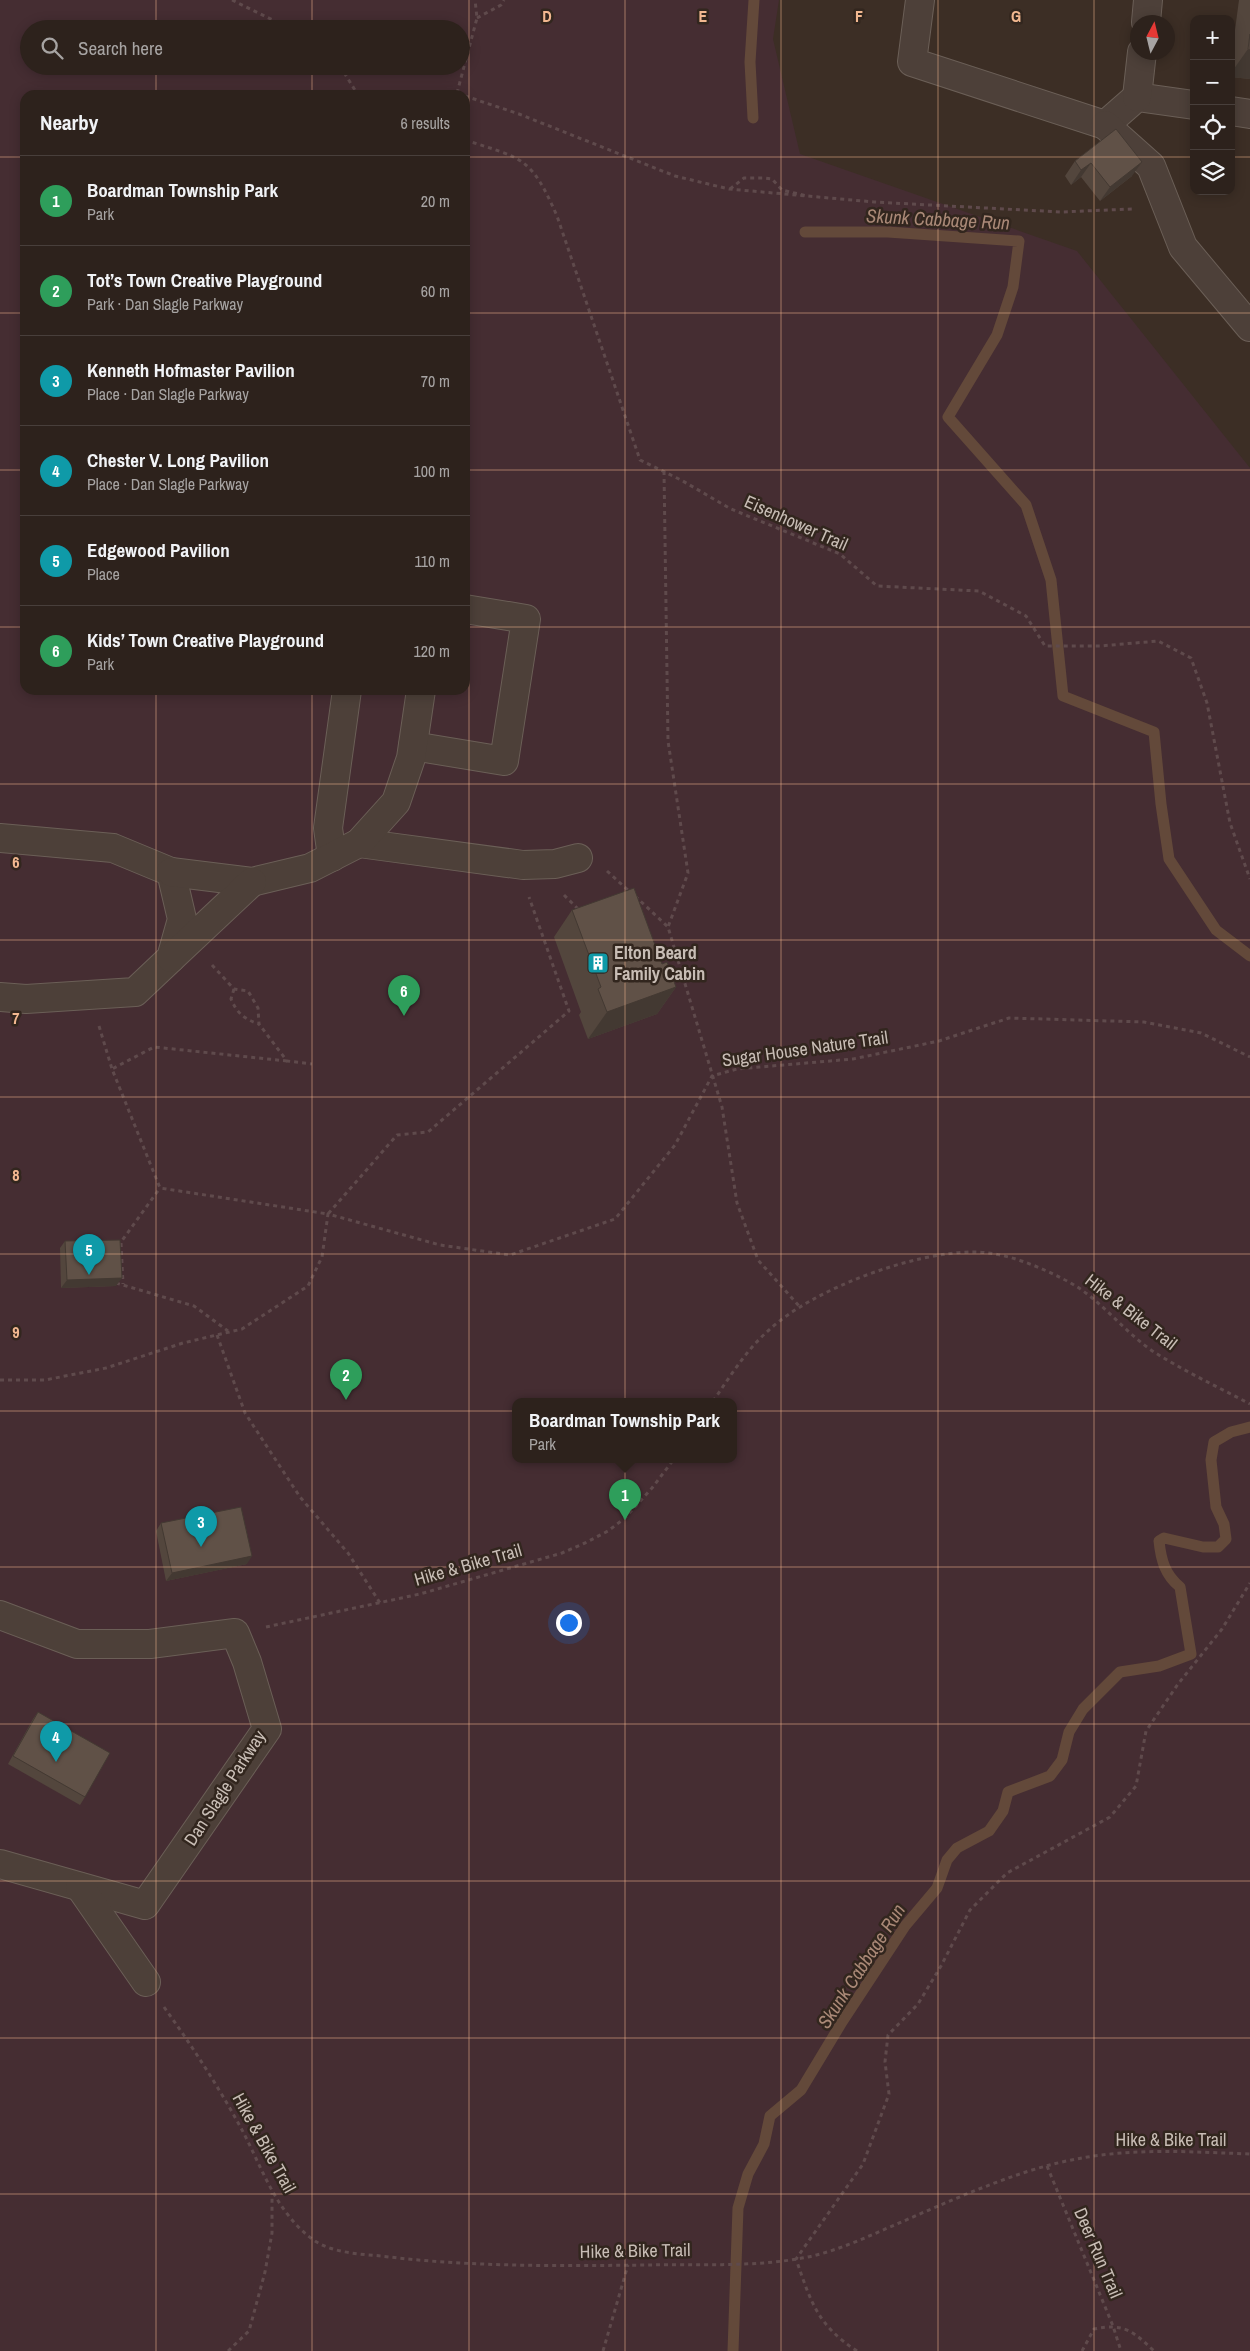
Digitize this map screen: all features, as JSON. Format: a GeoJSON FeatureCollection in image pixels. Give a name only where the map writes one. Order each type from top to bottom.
{"type":"FeatureCollection","features":[{"type":"Feature","properties":{"kind":"street"},"geometry":{"type":"LineString","coordinates":[[920,0],[912,62],[1105,125],[1151,166],[1182,247],[1250,327]]}},
{"type":"Feature","properties":{"kind":"street"},"geometry":{"type":"LineString","coordinates":[[1147,15],[1148,0]]}},
{"type":"Feature","properties":{"kind":"street"},"geometry":{"type":"LineString","coordinates":[[1105,125],[1138,97],[1141,60]]}},
{"type":"Feature","properties":{"kind":"street"},"geometry":{"type":"LineString","coordinates":[[1138,97],[1190,104]]}},
{"type":"Feature","properties":{"kind":"street"},"geometry":{"type":"LineString","coordinates":[[1235,112],[1250,114]]}},
{"type":"Feature","properties":{"kind":"street"},"geometry":{"type":"LineString","coordinates":[[412,746],[504,761],[526,619],[470,610]]}},
{"type":"Feature","properties":{"kind":"street"},"geometry":{"type":"LineString","coordinates":[[332,857],[328,828],[346,695]]}},
{"type":"Feature","properties":{"kind":"street"},"geometry":{"type":"LineString","coordinates":[[0,838],[113,848],[171,872],[252,882],[310,868],[359,843],[396,802],[412,746],[420,695]]}},
{"type":"Feature","properties":{"kind":"street"},"geometry":{"type":"LineString","coordinates":[[359,843],[523,865],[555,864],[578,858]]}},
{"type":"Feature","properties":{"kind":"street"},"geometry":{"type":"LineString","coordinates":[[171,872],[182,919],[180,949]]}},
{"type":"Feature","properties":{"kind":"street"},"geometry":{"type":"LineString","coordinates":[[0,997],[26,999],[135,992],[252,882]]}},
{"type":"Feature","properties":{"kind":"street"},"geometry":{"type":"LineString","coordinates":[[0,1615],[77,1644],[150,1644],[235,1634]]}},
{"type":"Feature","properties":{"kind":"street","name":"Dan Slagle Parkway"},"geometry":{"type":"LineString","coordinates":[[0,1864],[145,1905],[267,1729],[247,1662],[235,1634]]}},
{"type":"Feature","properties":{"kind":"street"},"geometry":{"type":"LineString","coordinates":[[80,1887],[146,1982]]}},
{"type":"Feature","properties":{"kind":"path"},"geometry":{"type":"LineString","coordinates":[[232,0],[273,20]]}},
{"type":"Feature","properties":{"kind":"path"},"geometry":{"type":"LineString","coordinates":[[470,45],[477,18],[475,0]]}},
{"type":"Feature","properties":{"kind":"path"},"geometry":{"type":"LineString","coordinates":[[477,18],[501,5],[504,0]]}},
{"type":"Feature","properties":{"kind":"path"},"geometry":{"type":"LineString","coordinates":[[346,75],[355,90]]}},
{"type":"Feature","properties":{"kind":"path"},"geometry":{"type":"LineString","coordinates":[[458,90],[462,75]]}},
{"type":"Feature","properties":{"kind":"path"},"geometry":{"type":"LineString","coordinates":[[470,97],[519,114],[675,176],[729,189],[816,198],[1061,212],[1128,210],[1164,198]]}},
{"type":"Feature","properties":{"kind":"path","name":"Eisenhower Trail"},"geometry":{"type":"LineString","coordinates":[[470,142],[515,156],[534,171],[541,183],[557,216],[640,460],[664,471],[731,509],[840,554],[876,586],[979,592],[1026,616],[1045,646],[1100,646],[1158,641],[1192,658],[1207,703],[1230,823],[1250,879]]}},
{"type":"Feature","properties":{"kind":"path"},"geometry":{"type":"LineString","coordinates":[[729,189],[744,178],[763,178],[772,179],[782,190],[816,198]]}},
{"type":"Feature","properties":{"kind":"path"},"geometry":{"type":"LineString","coordinates":[[578,858],[604,868],[668,927],[688,873],[668,741],[664,471]]}},
{"type":"Feature","properties":{"kind":"path"},"geometry":{"type":"LineString","coordinates":[[0,1380],[45,1380],[106,1368],[183,1343],[242,1328],[308,1286],[322,1258],[328,1214],[398,1135],[428,1132],[569,1011],[526,888],[523,865]]}},
{"type":"Feature","properties":{"kind":"path","name":"Sugar House Nature Trail"},"geometry":{"type":"LineString","coordinates":[[668,927],[722,1106],[737,1203],[758,1260],[800,1307]]}},
{"type":"Feature","properties":{"kind":"path"},"geometry":{"type":"LineString","coordinates":[[180,949],[234,989],[248,991],[258,1008],[259,1024],[287,1061]]}},
{"type":"Feature","properties":{"kind":"path"},"geometry":{"type":"LineString","coordinates":[[234,989],[231,999],[236,1010],[247,1020],[259,1024]]}},
{"type":"Feature","properties":{"kind":"path"},"geometry":{"type":"LineString","coordinates":[[90,995],[112,1069],[160,1188],[115,1250]]}},
{"type":"Feature","properties":{"kind":"path","name":"Sugar House Nature Trail"},"geometry":{"type":"LineString","coordinates":[[160,1188],[328,1214],[440,1245],[510,1255],[615,1219],[675,1145],[712,1076],[737,1069],[853,1059],[939,1041],[1009,1018],[1144,1022],[1201,1033],[1250,1057]]}},
{"type":"Feature","properties":{"kind":"path"},"geometry":{"type":"LineString","coordinates":[[112,1069],[154,1046],[312,1064]]}},
{"type":"Feature","properties":{"kind":"path"},"geometry":{"type":"LineString","coordinates":[[121,1243],[123,1285]]}},
{"type":"Feature","properties":{"kind":"path","name":"Hike & Bike Trail"},"geometry":{"type":"LineString","coordinates":[[715,1398],[752,1348],[769,1330],[800,1307],[827,1292],[908,1262],[946,1254],[974,1252],[998,1254],[1032,1265],[1065,1279],[1089,1295],[1128,1332],[1154,1352],[1250,1404]]}},
{"type":"Feature","properties":{"kind":"path"},"geometry":{"type":"LineString","coordinates":[[116,1283],[194,1306],[228,1332]]}},
{"type":"Feature","properties":{"kind":"path"},"geometry":{"type":"LineString","coordinates":[[217,1335],[245,1413],[300,1497],[348,1553],[380,1603]]}},
{"type":"Feature","properties":{"kind":"path","name":"Hike & Bike Trail"},"geometry":{"type":"LineString","coordinates":[[235,1634],[420,1594],[562,1553],[608,1532],[625,1518],[671,1463]]}},
{"type":"Feature","properties":{"kind":"path"},"geometry":{"type":"LineString","coordinates":[[857,2351],[838,2339],[812,2306],[796,2259],[863,2164],[889,2094],[885,2062],[888,2035],[922,1996],[942,1966],[970,1910],[1007,1873],[1110,1817],[1136,1786],[1146,1731],[1178,1684],[1222,1630],[1250,1583]]}},
{"type":"Feature","properties":{"kind":"path","name":"Hike & Bike Trail"},"geometry":{"type":"LineString","coordinates":[[146,1982],[198,2054],[241,2129],[272,2192],[294,2221],[316,2242],[342,2252],[412,2260],[496,2265],[701,2264],[796,2259],[837,2250],[1019,2174],[1073,2159],[1132,2151],[1250,2154]]}},
{"type":"Feature","properties":{"kind":"path","name":"Deer Run Trail"},"geometry":{"type":"LineString","coordinates":[[1047,2166],[1113,2326],[1121,2351]]}},
{"type":"Feature","properties":{"kind":"path"},"geometry":{"type":"LineString","coordinates":[[228,2351],[249,2331],[265,2272],[270,2243],[272,2192]]}},
{"type":"Feature","properties":{"kind":"path"},"geometry":{"type":"LineString","coordinates":[[603,2351],[628,2265]]}},
{"type":"Feature","properties":{"kind":"path"},"geometry":{"type":"LineString","coordinates":[[1082,2351],[1094,2329],[1113,2326],[1135,2332],[1154,2351]]}},
{"type":"Feature","properties":{"kind":"shaded area"},"geometry":{"type":"Polygon","coordinates":[[[0,0],[779,0],[773,39],[800,154],[1077,251],[1250,468],[1250,2351],[0,2351],[0,0]]]}},
{"type":"Feature","properties":{"kind":"building"},"geometry":{"type":"Polygon","coordinates":[[[1250,34],[1250,50],[1248,49],[1250,34]]]}},
{"type":"Feature","properties":{"kind":"building"},"geometry":{"type":"Polygon","coordinates":[[[1116,129],[1142,162],[1110,187],[1091,163],[1081,170],[1075,161],[1116,129]]]}},
{"type":"Feature","properties":{"kind":"building"},"geometry":{"type":"Polygon","coordinates":[[[634,888],[662,964],[667,962],[676,987],[607,1012],[598,989],[601,987],[572,910],[634,888]]]}},
{"type":"Feature","properties":{"kind":"building"},"geometry":{"type":"Polygon","coordinates":[[[120,1240],[122,1278],[67,1280],[65,1241],[120,1240]]]}},
{"type":"Feature","properties":{"kind":"building"},"geometry":{"type":"Polygon","coordinates":[[[241,1507],[252,1556],[172,1573],[161,1523],[241,1507]]]}},
{"type":"Feature","properties":{"kind":"building"},"geometry":{"type":"Polygon","coordinates":[[[38,1712],[110,1753],[85,1797],[13,1756],[38,1712]]]}},
{"type":"Feature","properties":{"kind":"waterway","name":"Skunk Cabbage Run"},"geometry":{"type":"LineString","coordinates":[[753,118],[750,62],[754,0]]}},
{"type":"Feature","properties":{"kind":"waterway","name":"Skunk Cabbage Run"},"geometry":{"type":"LineString","coordinates":[[805,232],[888,232],[1019,241],[1013,287],[997,335],[948,417],[1026,505],[1051,580],[1063,696],[1154,732],[1169,859],[1216,930],[1250,956]]}},
{"type":"Feature","properties":{"kind":"waterway","name":"Skunk Cabbage Run"},"geometry":{"type":"LineString","coordinates":[[733,2351],[738,2208],[748,2174],[764,2144],[770,2116],[801,2090],[842,2022],[905,1926],[937,1888],[947,1860],[957,1848],[989,1831],[1003,1811],[1008,1792],[1050,1776],[1062,1760],[1069,1732],[1083,1709],[1120,1672],[1159,1666],[1191,1654],[1180,1587],[1167,1572],[1161,1555],[1159,1541],[1164,1538],[1203,1547],[1218,1547],[1226,1539],[1224,1524],[1216,1507],[1211,1460],[1214,1442],[1231,1432],[1250,1427]]}},
{"type":"Feature","properties":{"kind":"place","name":"Elton Beard Family Cabin"},"geometry":{"type":"Point","coordinates":[598,963]}},
{"type":"Feature","properties":{"kind":"place","name":"Kids’ Town Creative Playground"},"geometry":{"type":"Point","coordinates":[404,1016]}},
{"type":"Feature","properties":{"kind":"place","name":"Edgewood Pavilion"},"geometry":{"type":"Point","coordinates":[89,1275]}},
{"type":"Feature","properties":{"kind":"place","name":"Tot’s Town Creative Playground"},"geometry":{"type":"Point","coordinates":[346,1400]}},
{"type":"Feature","properties":{"kind":"place","name":"Boardman Township Park"},"geometry":{"type":"Point","coordinates":[625,1520]}},
{"type":"Feature","properties":{"kind":"place","name":"Kenneth Hofmaster Pavilion"},"geometry":{"type":"Point","coordinates":[201,1547]}},
{"type":"Feature","properties":{"kind":"place","name":"Chester V. Long Pavilion"},"geometry":{"type":"Point","coordinates":[56,1762]}}]}
